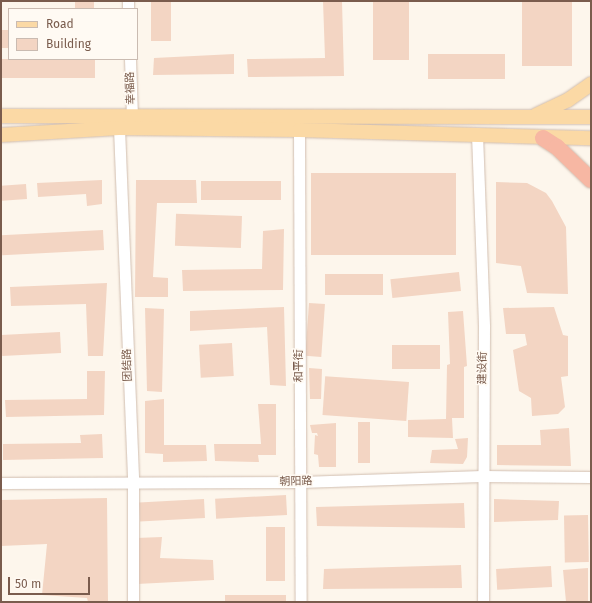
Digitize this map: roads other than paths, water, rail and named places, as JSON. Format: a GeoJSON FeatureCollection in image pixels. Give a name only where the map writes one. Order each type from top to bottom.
{"type":"FeatureCollection","features":[{"type":"Feature","properties":{"kind":"highway"},"geometry":{"type":"LineString","coordinates":[[543,138],[557,146],[591,180]]}},
{"type":"Feature","properties":{"kind":"main road"},"geometry":{"type":"LineString","coordinates":[[531,117],[568,100],[591,84]]}},
{"type":"Feature","properties":{"kind":"main road"},"geometry":{"type":"LineString","coordinates":[[6,116],[591,118]]}},
{"type":"Feature","properties":{"kind":"main road"},"geometry":{"type":"LineString","coordinates":[[6,135],[119,128],[299,130],[477,134],[543,138],[591,138]]}},
{"type":"Feature","properties":{"kind":"street","name":"幸福路"},"geometry":{"type":"LineString","coordinates":[[130,60],[132,117]]}},
{"type":"Feature","properties":{"kind":"street","name":"团结路"},"geometry":{"type":"LineString","coordinates":[[119,128],[133,483],[133,602]]}},
{"type":"Feature","properties":{"kind":"street","name":"和平街"},"geometry":{"type":"LineString","coordinates":[[299,130],[300,602]]}},
{"type":"Feature","properties":{"kind":"street","name":"建设街"},"geometry":{"type":"LineString","coordinates":[[477,134],[484,327],[482,476],[483,602]]}},
{"type":"Feature","properties":{"kind":"street","name":"朝阳路"},"geometry":{"type":"LineString","coordinates":[[1,483],[300,482],[482,476],[591,477]]}}]}
